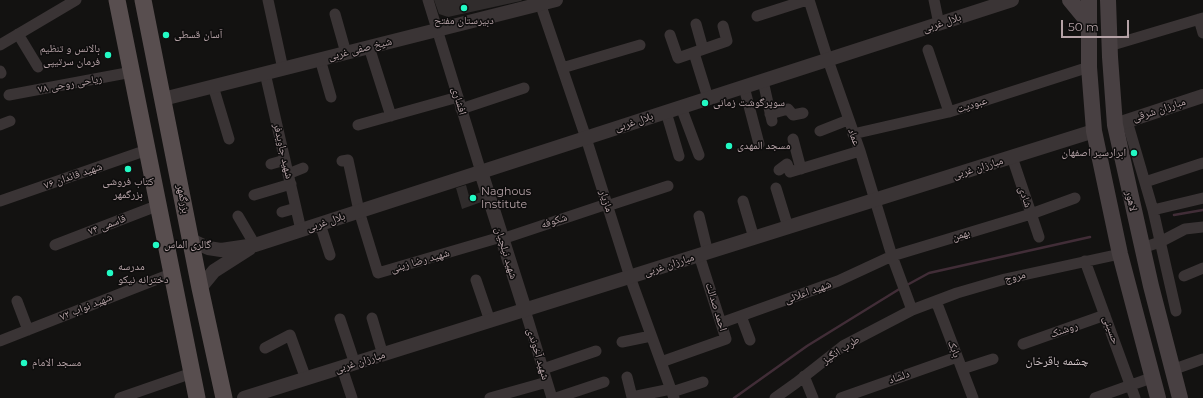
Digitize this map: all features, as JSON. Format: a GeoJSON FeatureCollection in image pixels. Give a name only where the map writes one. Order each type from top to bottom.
{"type":"FeatureCollection","features":[{"type":"Feature","properties":{"kind":"main road"},"geometry":{"type":"LineString","coordinates":[[117,0],[197,398]]}},
{"type":"Feature","properties":{"kind":"main road","name":"بزرگمهر"},"geometry":{"type":"LineString","coordinates":[[143,0],[200,288],[224,398]]}},
{"type":"Feature","properties":{"kind":"main road"},"geometry":{"type":"LineString","coordinates":[[1070,0],[1089,23]]}},
{"type":"Feature","properties":{"kind":"main road","name":"لاهور"},"geometry":{"type":"LineString","coordinates":[[1089,0],[1089,68],[1094,131],[1120,254],[1151,378],[1158,398]]}},
{"type":"Feature","properties":{"kind":"main road","name":"لاهور"},"geometry":{"type":"LineString","coordinates":[[1108,0],[1110,46],[1130,194],[1180,398]]}},
{"type":"Feature","properties":{"kind":"main road"},"geometry":{"type":"LineString","coordinates":[[1109,203],[1118,216],[1120,218],[1124,218],[1129,212],[1130,194]]}},
{"type":"Feature","properties":{"kind":"street"},"geometry":{"type":"LineString","coordinates":[[0,45],[76,0]]}},
{"type":"Feature","properties":{"kind":"street"},"geometry":{"type":"LineString","coordinates":[[268,0],[283,68]]}},
{"type":"Feature","properties":{"kind":"street","name":"افشاری"},"geometry":{"type":"LineString","coordinates":[[428,0],[480,172]]}},
{"type":"Feature","properties":{"kind":"street","name":"شیخ صفی غربی"},"geometry":{"type":"LineString","coordinates":[[163,99],[436,30],[539,2],[556,0]]}},
{"type":"Feature","properties":{"kind":"street"},"geometry":{"type":"LineString","coordinates":[[757,16],[808,0]]}},
{"type":"Feature","properties":{"kind":"street","name":"عماد"},"geometry":{"type":"LineString","coordinates":[[808,0],[848,120],[860,151],[898,274],[912,310]]}},
{"type":"Feature","properties":{"kind":"street"},"geometry":{"type":"LineString","coordinates":[[934,0],[939,24]]}},
{"type":"Feature","properties":{"kind":"street","name":"بلال غربی"},"geometry":{"type":"LineString","coordinates":[[255,245],[1012,0]]}},
{"type":"Feature","properties":{"kind":"street","name":"مازیار"},"geometry":{"type":"LineString","coordinates":[[539,2],[586,138],[630,277],[672,393]]}},
{"type":"Feature","properties":{"kind":"street"},"geometry":{"type":"LineString","coordinates":[[336,14],[346,53]]}},
{"type":"Feature","properties":{"kind":"street"},"geometry":{"type":"LineString","coordinates":[[1110,46],[1201,19],[1203,33]]}},
{"type":"Feature","properties":{"kind":"street"},"geometry":{"type":"LineString","coordinates":[[696,24],[698,51],[708,98]]}},
{"type":"Feature","properties":{"kind":"street"},"geometry":{"type":"LineString","coordinates":[[670,36],[678,58],[727,41],[723,26]]}},
{"type":"Feature","properties":{"kind":"street"},"geometry":{"type":"LineString","coordinates":[[18,34],[38,67]]}},
{"type":"Feature","properties":{"kind":"street"},"geometry":{"type":"LineString","coordinates":[[562,68],[640,45]]}},
{"type":"Feature","properties":{"kind":"street"},"geometry":{"type":"LineString","coordinates":[[369,47],[392,116]]}},
{"type":"Feature","properties":{"kind":"street"},"geometry":{"type":"LineString","coordinates":[[928,50],[949,112]]}},
{"type":"Feature","properties":{"kind":"street"},"geometry":{"type":"LineString","coordinates":[[320,59],[331,97]]}},
{"type":"Feature","properties":{"kind":"street","name":"عبودیت"},"geometry":{"type":"LineString","coordinates":[[853,134],[949,112],[1089,68]]}},
{"type":"Feature","properties":{"kind":"street","name":"ریاحی روحی ۷۸"},"geometry":{"type":"LineString","coordinates":[[9,95],[132,72]]}},
{"type":"Feature","properties":{"kind":"street","name":"شهید جاویدفر"},"geometry":{"type":"LineString","coordinates":[[265,73],[301,230]]}},
{"type":"Feature","properties":{"kind":"street"},"geometry":{"type":"LineString","coordinates":[[763,81],[771,118],[788,109],[794,115],[803,113]]}},
{"type":"Feature","properties":{"kind":"street"},"geometry":{"type":"LineString","coordinates":[[213,86],[229,139]]}},
{"type":"Feature","properties":{"kind":"street"},"geometry":{"type":"LineString","coordinates":[[744,87],[759,144]]}},
{"type":"Feature","properties":{"kind":"street"},"geometry":{"type":"LineString","coordinates":[[461,109],[524,88]]}},
{"type":"Feature","properties":{"kind":"street","name":"مبارزان شرقی"},"geometry":{"type":"LineString","coordinates":[[1121,123],[1203,96]]}},
{"type":"Feature","properties":{"kind":"street"},"geometry":{"type":"LineString","coordinates":[[358,125],[458,97]]}},
{"type":"Feature","properties":{"kind":"street"},"geometry":{"type":"LineString","coordinates":[[681,107],[699,155]]}},
{"type":"Feature","properties":{"kind":"street"},"geometry":{"type":"LineString","coordinates":[[666,112],[679,156]]}},
{"type":"Feature","properties":{"kind":"street"},"geometry":{"type":"LineString","coordinates":[[820,131],[848,120]]}},
{"type":"Feature","properties":{"kind":"street"},"geometry":{"type":"LineString","coordinates":[[1121,123],[1146,185],[1176,311]]}},
{"type":"Feature","properties":{"kind":"street","name":"مبارزان غربی"},"geometry":{"type":"LineString","coordinates":[[244,398],[1094,131]]}},
{"type":"Feature","properties":{"kind":"street"},"geometry":{"type":"LineString","coordinates":[[793,139],[801,169]]}},
{"type":"Feature","properties":{"kind":"street","name":"شهید قائدان ۷۶"},"geometry":{"type":"LineString","coordinates":[[0,201],[147,150]]}},
{"type":"Feature","properties":{"kind":"street"},"geometry":{"type":"LineString","coordinates":[[779,170],[787,164],[790,172],[860,151]]}},
{"type":"Feature","properties":{"kind":"street","name":"شادی"},"geometry":{"type":"LineString","coordinates":[[1012,157],[1039,237]]}},
{"type":"Feature","properties":{"kind":"street"},"geometry":{"type":"LineString","coordinates":[[271,164],[285,160]]}},
{"type":"Feature","properties":{"kind":"street"},"geometry":{"type":"LineString","coordinates":[[342,161],[348,160],[359,211]]}},
{"type":"Feature","properties":{"kind":"street"},"geometry":{"type":"LineString","coordinates":[[1130,194],[1146,185],[1203,163]]}},
{"type":"Feature","properties":{"kind":"street"},"geometry":{"type":"LineString","coordinates":[[254,195],[289,179],[303,168]]}},
{"type":"Feature","properties":{"kind":"street","name":"شهید نیلچیان"},"geometry":{"type":"LineString","coordinates":[[480,172],[525,310]]}},
{"type":"Feature","properties":{"kind":"street","name":"شکوفه"},"geometry":{"type":"LineString","coordinates":[[501,238],[668,186]]}},
{"type":"Feature","properties":{"kind":"street"},"geometry":{"type":"LineString","coordinates":[[776,188],[788,227]]}},
{"type":"Feature","properties":{"kind":"street","name":"بهمن"},"geometry":{"type":"LineString","coordinates":[[892,256],[1031,214],[1075,198]]}},
{"type":"Feature","properties":{"kind":"street"},"geometry":{"type":"LineString","coordinates":[[1153,210],[1203,198]]}},
{"type":"Feature","properties":{"kind":"street"},"geometry":{"type":"LineString","coordinates":[[743,201],[754,238]]}},
{"type":"Feature","properties":{"kind":"street","name":"قاسمی ۷۴"},"geometry":{"type":"LineString","coordinates":[[55,245],[159,205]]}},
{"type":"Feature","properties":{"kind":"street"},"geometry":{"type":"LineString","coordinates":[[282,212],[296,208]]}},
{"type":"Feature","properties":{"kind":"street","name":"شهید رضا زینی"},"geometry":{"type":"LineString","coordinates":[[359,211],[378,273],[501,238]]}},
{"type":"Feature","properties":{"kind":"street"},"geometry":{"type":"LineString","coordinates":[[238,216],[255,245]]}},
{"type":"Feature","properties":{"kind":"street","name":"احمد صدالت"},"geometry":{"type":"LineString","coordinates":[[661,362],[726,339],[704,254],[700,216]]}},
{"type":"Feature","properties":{"kind":"street"},"geometry":{"type":"LineString","coordinates":[[320,224],[330,255]]}},
{"type":"Feature","properties":{"kind":"street"},"geometry":{"type":"LineString","coordinates":[[1142,248],[1160,242],[1185,229],[1203,227]]}},
{"type":"Feature","properties":{"kind":"street"},"geometry":{"type":"LineString","coordinates":[[191,240],[208,248],[221,250],[255,245]]}},
{"type":"Feature","properties":{"kind":"street"},"geometry":{"type":"LineString","coordinates":[[200,288],[214,271],[255,245]]}},
{"type":"Feature","properties":{"kind":"street","name":"مروج"},"geometry":{"type":"LineString","coordinates":[[912,310],[1005,279],[1120,254]]}},
{"type":"Feature","properties":{"kind":"street","name":"شهید اعلائی"},"geometry":{"type":"LineString","coordinates":[[721,323],[838,281],[892,256]]}},
{"type":"Feature","properties":{"kind":"street","name":"حسینی"},"geometry":{"type":"LineString","coordinates":[[1086,261],[1136,398]]}},
{"type":"Feature","properties":{"kind":"street"},"geometry":{"type":"LineString","coordinates":[[1184,276],[1203,268]]}},
{"type":"Feature","properties":{"kind":"street","name":"شهید نواب ۷۲"},"geometry":{"type":"LineString","coordinates":[[0,341],[173,273]]}},
{"type":"Feature","properties":{"kind":"street"},"geometry":{"type":"LineString","coordinates":[[476,280],[490,321]]}},
{"type":"Feature","properties":{"kind":"street"},"geometry":{"type":"LineString","coordinates":[[17,301],[28,330]]}},
{"type":"Feature","properties":{"kind":"street","name":"بابک"},"geometry":{"type":"LineString","coordinates":[[936,301],[973,398]]}},
{"type":"Feature","properties":{"kind":"street","name":"شهید آخوندی"},"geometry":{"type":"LineString","coordinates":[[525,310],[552,398]]}},
{"type":"Feature","properties":{"kind":"street","name":"طرب انگیز"},"geometry":{"type":"LineString","coordinates":[[775,398],[843,346],[912,310]]}},
{"type":"Feature","properties":{"kind":"street","name":"روشنک"},"geometry":{"type":"LineString","coordinates":[[1023,344],[1105,315]]}},
{"type":"Feature","properties":{"kind":"street"},"geometry":{"type":"LineString","coordinates":[[741,316],[750,340]]}},
{"type":"Feature","properties":{"kind":"street"},"geometry":{"type":"LineString","coordinates":[[372,318],[383,355]]}},
{"type":"Feature","properties":{"kind":"street"},"geometry":{"type":"LineString","coordinates":[[340,319],[349,366],[352,398]]}},
{"type":"Feature","properties":{"kind":"street"},"geometry":{"type":"LineString","coordinates":[[265,348],[290,335],[306,379]]}},
{"type":"Feature","properties":{"kind":"street"},"geometry":{"type":"LineString","coordinates":[[622,342],[651,336]]}},
{"type":"Feature","properties":{"kind":"street"},"geometry":{"type":"LineString","coordinates":[[543,369],[596,352]]}},
{"type":"Feature","properties":{"kind":"street","name":"دلشاد"},"geometry":{"type":"LineString","coordinates":[[841,398],[957,357]]}},
{"type":"Feature","properties":{"kind":"street"},"geometry":{"type":"LineString","coordinates":[[962,369],[993,359]]}},
{"type":"Feature","properties":{"kind":"street"},"geometry":{"type":"LineString","coordinates":[[1172,370],[1203,359]]}},
{"type":"Feature","properties":{"kind":"street"},"geometry":{"type":"LineString","coordinates":[[120,398],[192,373]]}},
{"type":"Feature","properties":{"kind":"street"},"geometry":{"type":"LineString","coordinates":[[804,376],[812,398]]}},
{"type":"Feature","properties":{"kind":"street"},"geometry":{"type":"LineString","coordinates":[[627,377],[632,397],[672,393],[703,382]]}},
{"type":"Feature","properties":{"kind":"street"},"geometry":{"type":"LineString","coordinates":[[1095,398],[1151,378]]}},
{"type":"Feature","properties":{"kind":"street"},"geometry":{"type":"LineString","coordinates":[[490,398],[547,382]]}},
{"type":"Feature","properties":{"kind":"street"},"geometry":{"type":"LineString","coordinates":[[556,398],[604,382]]}},
{"type":"Feature","properties":{"kind":"building","name":"دبیرستان مفتح"},"geometry":{"type":"Polygon","coordinates":[[[434,0],[522,0],[448,17],[439,14],[434,0]]]}},
{"type":"Feature","properties":{"kind":"building","name":"Naghous Institute"},"geometry":{"type":"Polygon","coordinates":[[[466,185],[469,196],[485,191],[487,200],[462,209],[456,188],[466,185]]]}},
{"type":"Feature","properties":{"kind":"waterway"},"geometry":{"type":"LineString","coordinates":[[1174,215],[1203,210]]}},
{"type":"Feature","properties":{"kind":"waterway"},"geometry":{"type":"LineString","coordinates":[[907,285],[929,273],[1090,237]]}},
{"type":"Feature","properties":{"kind":"waterway"},"geometry":{"type":"LineString","coordinates":[[734,398],[807,346],[901,288]]}},
{"type":"Feature","properties":{"kind":"place","name":"دبیرستان مفتح"},"geometry":{"type":"Point","coordinates":[464,8]}},
{"type":"Feature","properties":{"kind":"place","name":"آسان قسطی"},"geometry":{"type":"Point","coordinates":[166,35]}},
{"type":"Feature","properties":{"kind":"place","name":"بالانس و تنظیم فرمان سرتیپی"},"geometry":{"type":"Point","coordinates":[108,55]}},
{"type":"Feature","properties":{"kind":"place","name":"سوپرگوشت زمانی"},"geometry":{"type":"Point","coordinates":[705,103]}},
{"type":"Feature","properties":{"kind":"place","name":"مسجد المهدی"},"geometry":{"type":"Point","coordinates":[729,146]}},
{"type":"Feature","properties":{"kind":"place","name":"ابرارسیر اصفهان"},"geometry":{"type":"Point","coordinates":[1134,153]}},
{"type":"Feature","properties":{"kind":"place","name":"کتاب فروشی بزرگمهر"},"geometry":{"type":"Point","coordinates":[128,169]}},
{"type":"Feature","properties":{"kind":"place","name":"Naghous Institute"},"geometry":{"type":"Point","coordinates":[473,198]}},
{"type":"Feature","properties":{"kind":"place","name":"گالری الماس"},"geometry":{"type":"Point","coordinates":[156,245]}},
{"type":"Feature","properties":{"kind":"place","name":"مدرسه دخترانه نیکو"},"geometry":{"type":"Point","coordinates":[110,273]}},
{"type":"Feature","properties":{"kind":"place","name":"مسجد الامام"},"geometry":{"type":"Point","coordinates":[24,363]}},
{"type":"Feature","properties":{"kind":"district","name":"چشمه باقرخان"},"geometry":{"type":"Point","coordinates":[1057,361]}}]}
